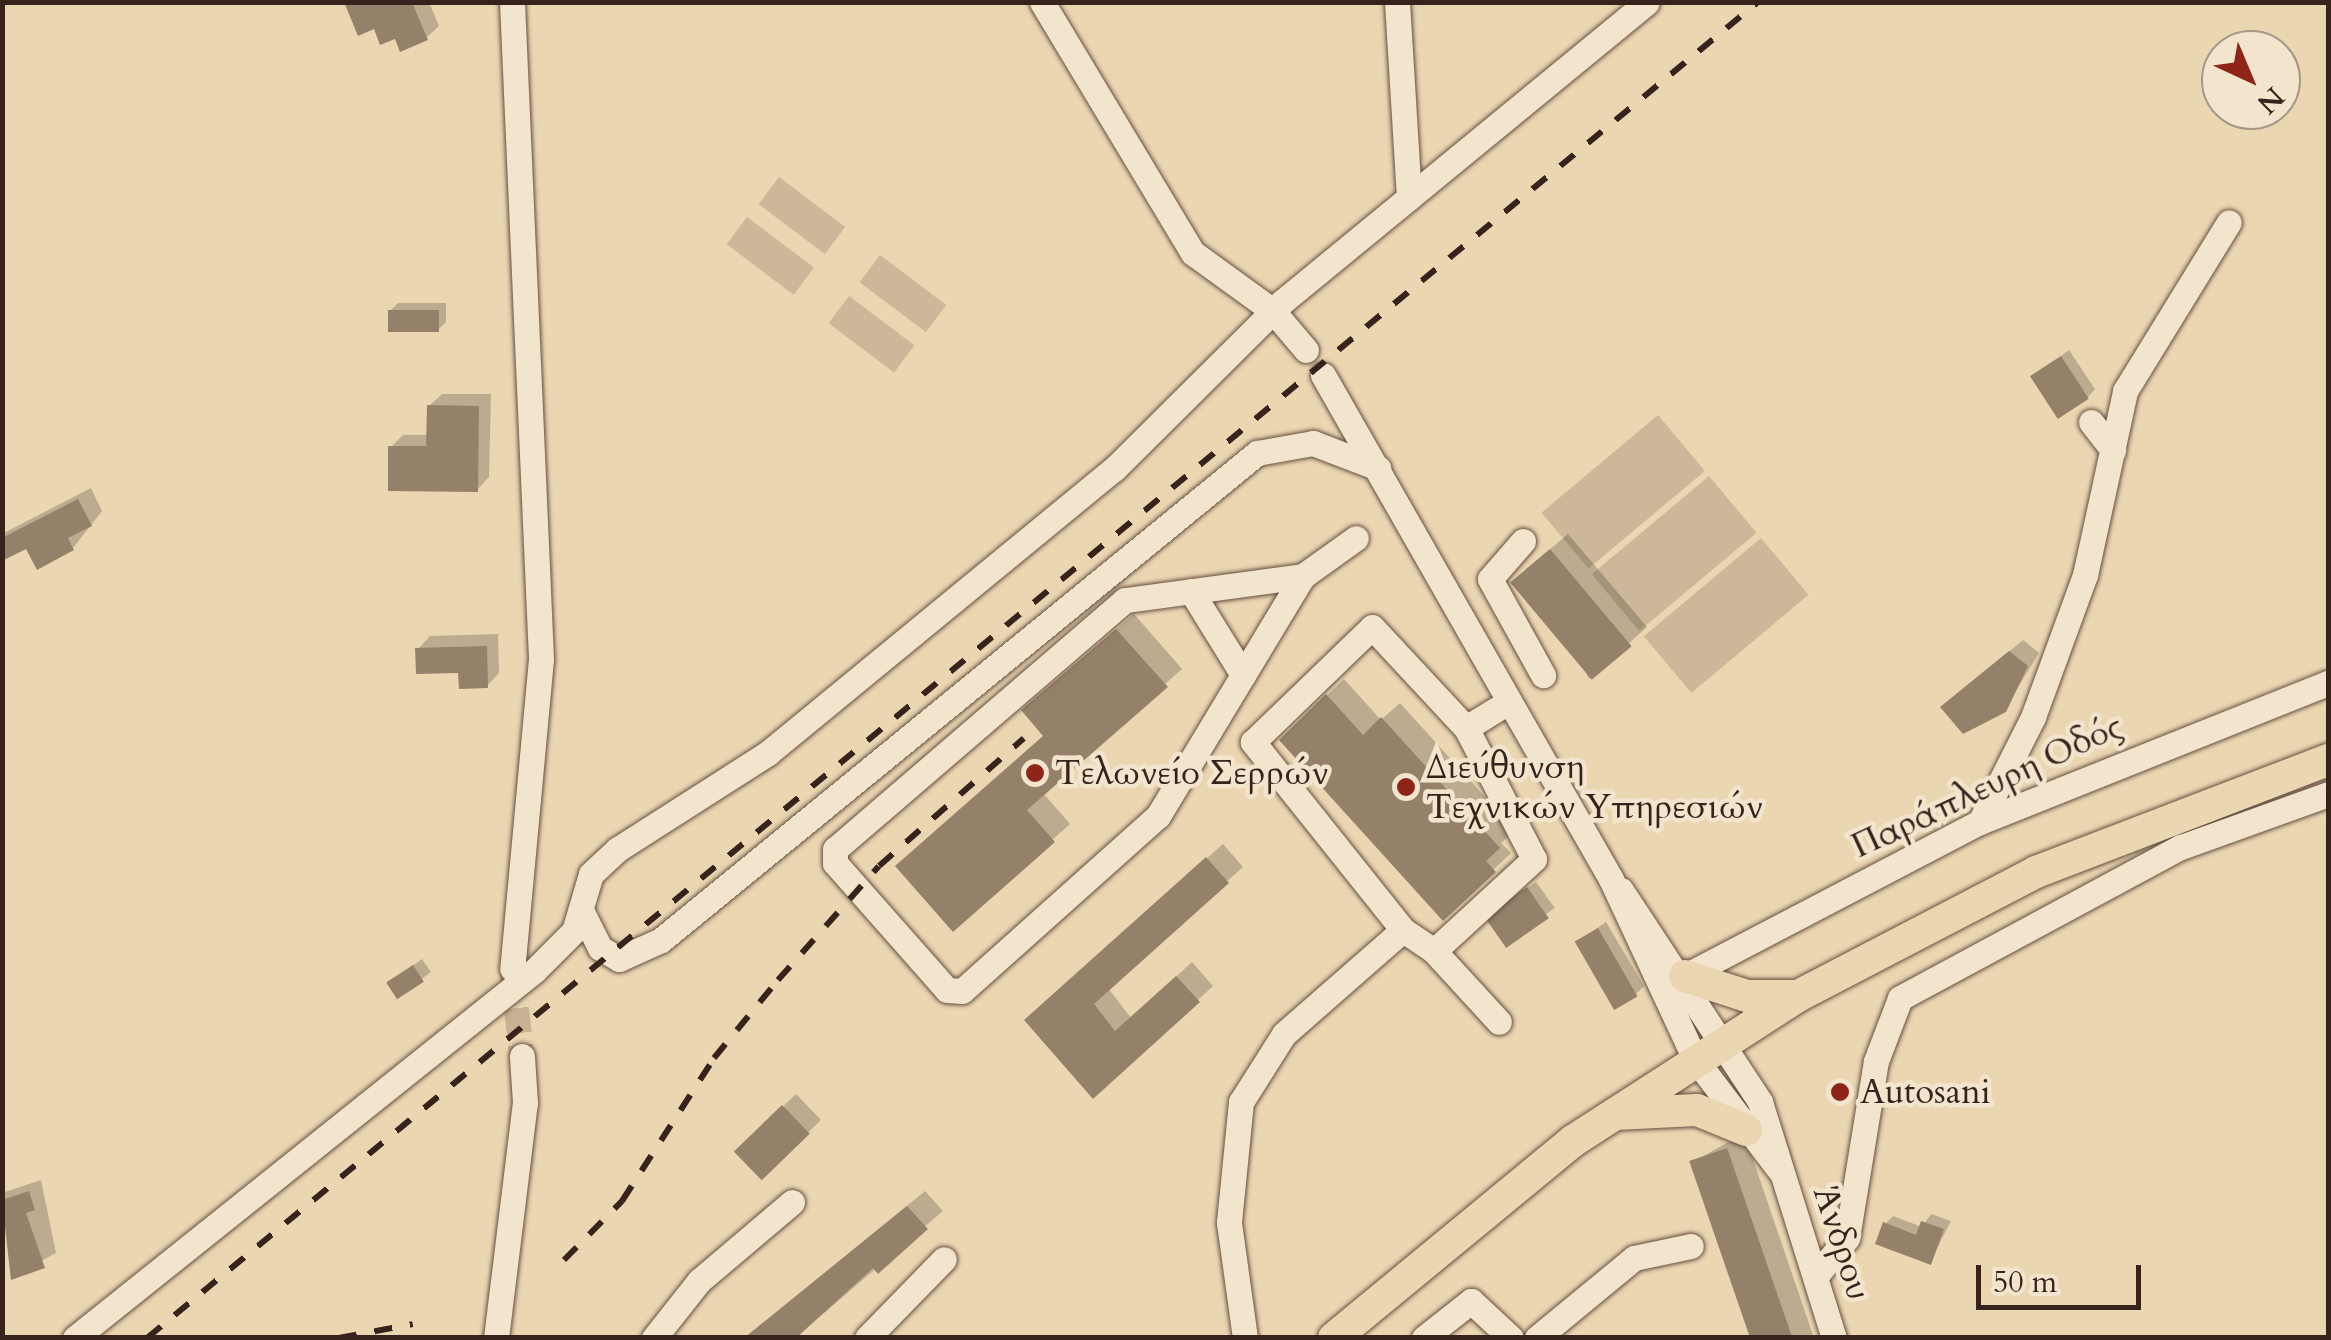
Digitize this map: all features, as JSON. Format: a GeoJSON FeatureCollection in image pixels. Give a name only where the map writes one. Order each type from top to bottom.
{"type":"FeatureCollection","features":[{"type":"Feature","properties":{"kind":"main road"},"geometry":{"type":"LineString","coordinates":[[1334,1338],[1611,1115],[1798,996],[2036,872],[2328,760]]}},
{"type":"Feature","properties":{"kind":"main road"},"geometry":{"type":"LineString","coordinates":[[1685,976],[1747,996],[1798,996]]}},
{"type":"Feature","properties":{"kind":"main road"},"geometry":{"type":"LineString","coordinates":[[1611,1115],[1697,1110],[1746,1130]]}},
{"type":"Feature","properties":{"kind":"street"},"geometry":{"type":"LineString","coordinates":[[512,2],[541,659],[512,968]]}},
{"type":"Feature","properties":{"kind":"street"},"geometry":{"type":"LineString","coordinates":[[1042,2],[1193,252],[1273,311],[1306,350]]}},
{"type":"Feature","properties":{"kind":"street"},"geometry":{"type":"LineString","coordinates":[[1397,2],[1409,198]]}},
{"type":"Feature","properties":{"kind":"street"},"geometry":{"type":"LineString","coordinates":[[76,1338],[437,1040],[510,991],[582,912],[591,874],[618,849],[768,752],[1100,481],[1273,311],[1647,2]]}},
{"type":"Feature","properties":{"kind":"street"},"geometry":{"type":"LineString","coordinates":[[1980,822],[2032,716],[2085,576],[2125,391],[2229,222]]}},
{"type":"Feature","properties":{"kind":"street"},"geometry":{"type":"LineString","coordinates":[[1323,375],[1378,468],[1504,704],[1610,878],[1696,1058],[1746,1130],[1780,1170]]}},
{"type":"Feature","properties":{"kind":"street"},"geometry":{"type":"LineString","coordinates":[[2091,422],[2112,450]]}},
{"type":"Feature","properties":{"kind":"street"},"geometry":{"type":"LineString","coordinates":[[582,912],[607,956],[630,957],[661,940],[1257,452],[1313,443],[1378,468]]}},
{"type":"Feature","properties":{"kind":"street"},"geometry":{"type":"LineString","coordinates":[[1303,576],[1126,600],[835,849],[834,863],[957,993],[1158,816],[1303,576],[1356,538]]}},
{"type":"Feature","properties":{"kind":"street"},"geometry":{"type":"LineString","coordinates":[[1523,542],[1490,578],[1542,675]]}},
{"type":"Feature","properties":{"kind":"street"},"geometry":{"type":"LineString","coordinates":[[1191,591],[1244,674]]}},
{"type":"Feature","properties":{"kind":"street"},"geometry":{"type":"LineString","coordinates":[[1434,951],[1534,855],[1466,728],[1372,627],[1253,742],[1420,950],[1434,951],[1499,1022]]}},
{"type":"Feature","properties":{"kind":"street"},"geometry":{"type":"LineString","coordinates":[[1485,666],[1525,643]]}},
{"type":"Feature","properties":{"kind":"street","name":"Παράπλευρη Οδός"},"geometry":{"type":"LineString","coordinates":[[1685,976],[1980,822],[2328,683]]}},
{"type":"Feature","properties":{"kind":"street"},"geometry":{"type":"LineString","coordinates":[[1466,728],[1504,704]]}},
{"type":"Feature","properties":{"kind":"street"},"geometry":{"type":"LineString","coordinates":[[1819,1272],[1846,1238],[1876,1061],[1900,998],[2181,847],[2328,794]]}},
{"type":"Feature","properties":{"kind":"street"},"geometry":{"type":"LineString","coordinates":[[1610,878],[1685,976],[1725,1040],[1760,1102],[1780,1170]]}},
{"type":"Feature","properties":{"kind":"street"},"geometry":{"type":"LineString","coordinates":[[1239,1335],[1229,1222],[1235,1130],[1263,1058],[1403,930]]}},
{"type":"Feature","properties":{"kind":"street"},"geometry":{"type":"LineString","coordinates":[[496,1338],[525,1103],[522,1056]]}},
{"type":"Feature","properties":{"kind":"street","name":"Άνδρου"},"geometry":{"type":"LineString","coordinates":[[1780,1170],[1819,1272],[1834,1338]]}},
{"type":"Feature","properties":{"kind":"street"},"geometry":{"type":"LineString","coordinates":[[654,1338],[699,1281],[792,1202]]}},
{"type":"Feature","properties":{"kind":"street"},"geometry":{"type":"LineString","coordinates":[[1537,1338],[1634,1258],[1691,1246]]}},
{"type":"Feature","properties":{"kind":"street"},"geometry":{"type":"LineString","coordinates":[[867,1338],[944,1259]]}},
{"type":"Feature","properties":{"kind":"street"},"geometry":{"type":"LineString","coordinates":[[1424,1338],[1471,1302],[1511,1338]]}},
{"type":"Feature","properties":{"kind":"shaded area"},"geometry":{"type":"Polygon","coordinates":[[[779,177],[845,227],[825,254],[759,204],[779,177]]]}},
{"type":"Feature","properties":{"kind":"shaded area"},"geometry":{"type":"Polygon","coordinates":[[[747,217],[814,268],[794,295],[727,244],[747,217]]]}},
{"type":"Feature","properties":{"kind":"shaded area"},"geometry":{"type":"Polygon","coordinates":[[[880,255],[946,305],[926,332],[860,282],[880,255]]]}},
{"type":"Feature","properties":{"kind":"shaded area"},"geometry":{"type":"Polygon","coordinates":[[[849,296],[914,345],[894,373],[829,323],[849,296]]]}},
{"type":"Feature","properties":{"kind":"shaded area"},"geometry":{"type":"Polygon","coordinates":[[[1658,415],[1705,471],[1588,569],[1542,513],[1658,415]]]}},
{"type":"Feature","properties":{"kind":"shaded area"},"geometry":{"type":"Polygon","coordinates":[[[1709,476],[1757,533],[1639,631],[1592,574],[1709,476]]]}},
{"type":"Feature","properties":{"kind":"shaded area"},"geometry":{"type":"Polygon","coordinates":[[[1761,538],[1809,595],[1691,693],[1644,636],[1761,538]]]}},
{"type":"Feature","properties":{"kind":"building"},"geometry":{"type":"Polygon","coordinates":[[[344,2],[412,2],[428,40],[400,52],[395,39],[380,45],[374,29],[358,36],[344,2]]]}},
{"type":"Feature","properties":{"kind":"building"},"geometry":{"type":"Polygon","coordinates":[[[388,310],[439,310],[439,332],[388,332],[388,310]]]}},
{"type":"Feature","properties":{"kind":"building"},"geometry":{"type":"Polygon","coordinates":[[[2061,356],[2089,399],[2058,419],[2030,376],[2061,356]]]}},
{"type":"Feature","properties":{"kind":"building"},"geometry":{"type":"Polygon","coordinates":[[[427,405],[479,406],[478,492],[388,491],[388,446],[426,446],[427,405]]]}},
{"type":"Feature","properties":{"kind":"building"},"geometry":{"type":"Polygon","coordinates":[[[78,499],[92,526],[68,538],[74,550],[37,570],[26,549],[2,561],[2,538],[78,499]]]}},
{"type":"Feature","properties":{"kind":"building"},"geometry":{"type":"Polygon","coordinates":[[[1550,549],[1632,646],[1592,680],[1510,582],[1550,549]]]}},
{"type":"Feature","properties":{"kind":"building","name":"Τελωνείο Σερρών"},"geometry":{"type":"Polygon","coordinates":[[[1116,629],[1168,687],[1027,810],[1055,842],[953,932],[895,866],[1043,736],[1021,710],[1116,629]]]}},
{"type":"Feature","properties":{"kind":"building"},"geometry":{"type":"Polygon","coordinates":[[[487,646],[488,688],[459,689],[458,673],[416,674],[415,648],[487,646]]]}},
{"type":"Feature","properties":{"kind":"building"},"geometry":{"type":"Polygon","coordinates":[[[2009,651],[2028,666],[2006,712],[1963,734],[1940,707],[2009,651]]]}},
{"type":"Feature","properties":{"kind":"building"},"geometry":{"type":"Polygon","coordinates":[[[1326,694],[1363,735],[1381,717],[1500,848],[1486,861],[1496,872],[1443,921],[1279,740],[1326,694]]]}},
{"type":"Feature","properties":{"kind":"building"},"geometry":{"type":"Polygon","coordinates":[[[1206,857],[1229,883],[1094,1004],[1115,1031],[1176,976],[1200,1002],[1093,1099],[1024,1020],[1206,857]]]}},
{"type":"Feature","properties":{"kind":"building"},"geometry":{"type":"Polygon","coordinates":[[[1527,887],[1549,918],[1506,948],[1484,917],[1527,887]]]}},
{"type":"Feature","properties":{"kind":"building"},"geometry":{"type":"Polygon","coordinates":[[[1598,928],[1638,996],[1614,1010],[1575,941],[1598,928]]]}},
{"type":"Feature","properties":{"kind":"building"},"geometry":{"type":"Polygon","coordinates":[[[413,965],[424,982],[397,999],[386,982],[413,965]]]}},
{"type":"Feature","properties":{"kind":"building"},"geometry":{"type":"Polygon","coordinates":[[[782,1105],[810,1134],[762,1180],[734,1152],[782,1105]]]}},
{"type":"Feature","properties":{"kind":"building"},"geometry":{"type":"Polygon","coordinates":[[[1727,1148],[1792,1338],[1750,1338],[1689,1161],[1727,1148]]]}},
{"type":"Feature","properties":{"kind":"building"},"geometry":{"type":"Polygon","coordinates":[[[29,1191],[35,1210],[26,1213],[45,1268],[11,1280],[2,1200],[29,1191]]]}},
{"type":"Feature","properties":{"kind":"building"},"geometry":{"type":"Polygon","coordinates":[[[907,1206],[928,1229],[878,1274],[873,1268],[796,1338],[744,1338],[907,1206]]]}},
{"type":"Feature","properties":{"kind":"building"},"geometry":{"type":"Polygon","coordinates":[[[1921,1221],[1944,1229],[1931,1265],[1875,1244],[1883,1222],[1916,1235],[1921,1221]]]}},
{"type":"Feature","properties":{"kind":"tunnel"},"geometry":{"type":"LineString","coordinates":[[512,971],[522,1056]]}},
{"type":"Feature","properties":{"kind":"railway"},"geometry":{"type":"LineString","coordinates":[[147,1338],[1758,2]]}},
{"type":"Feature","properties":{"kind":"railway"},"geometry":{"type":"LineString","coordinates":[[564,1260],[622,1201],[714,1058],[778,980],[879,866],[1024,738]]}},
{"type":"Feature","properties":{"kind":"railway"},"geometry":{"type":"LineString","coordinates":[[339,1338],[413,1324]]}},
{"type":"Feature","properties":{"kind":"place","name":"Τελωνείο Σερρών"},"geometry":{"type":"Point","coordinates":[1035,773]}},
{"type":"Feature","properties":{"kind":"place","name":"Διεύθυνση Τεχνικών Υπηρεσιών"},"geometry":{"type":"Point","coordinates":[1406,787]}},
{"type":"Feature","properties":{"kind":"place","name":"Autosani"},"geometry":{"type":"Point","coordinates":[1840,1092]}}]}
